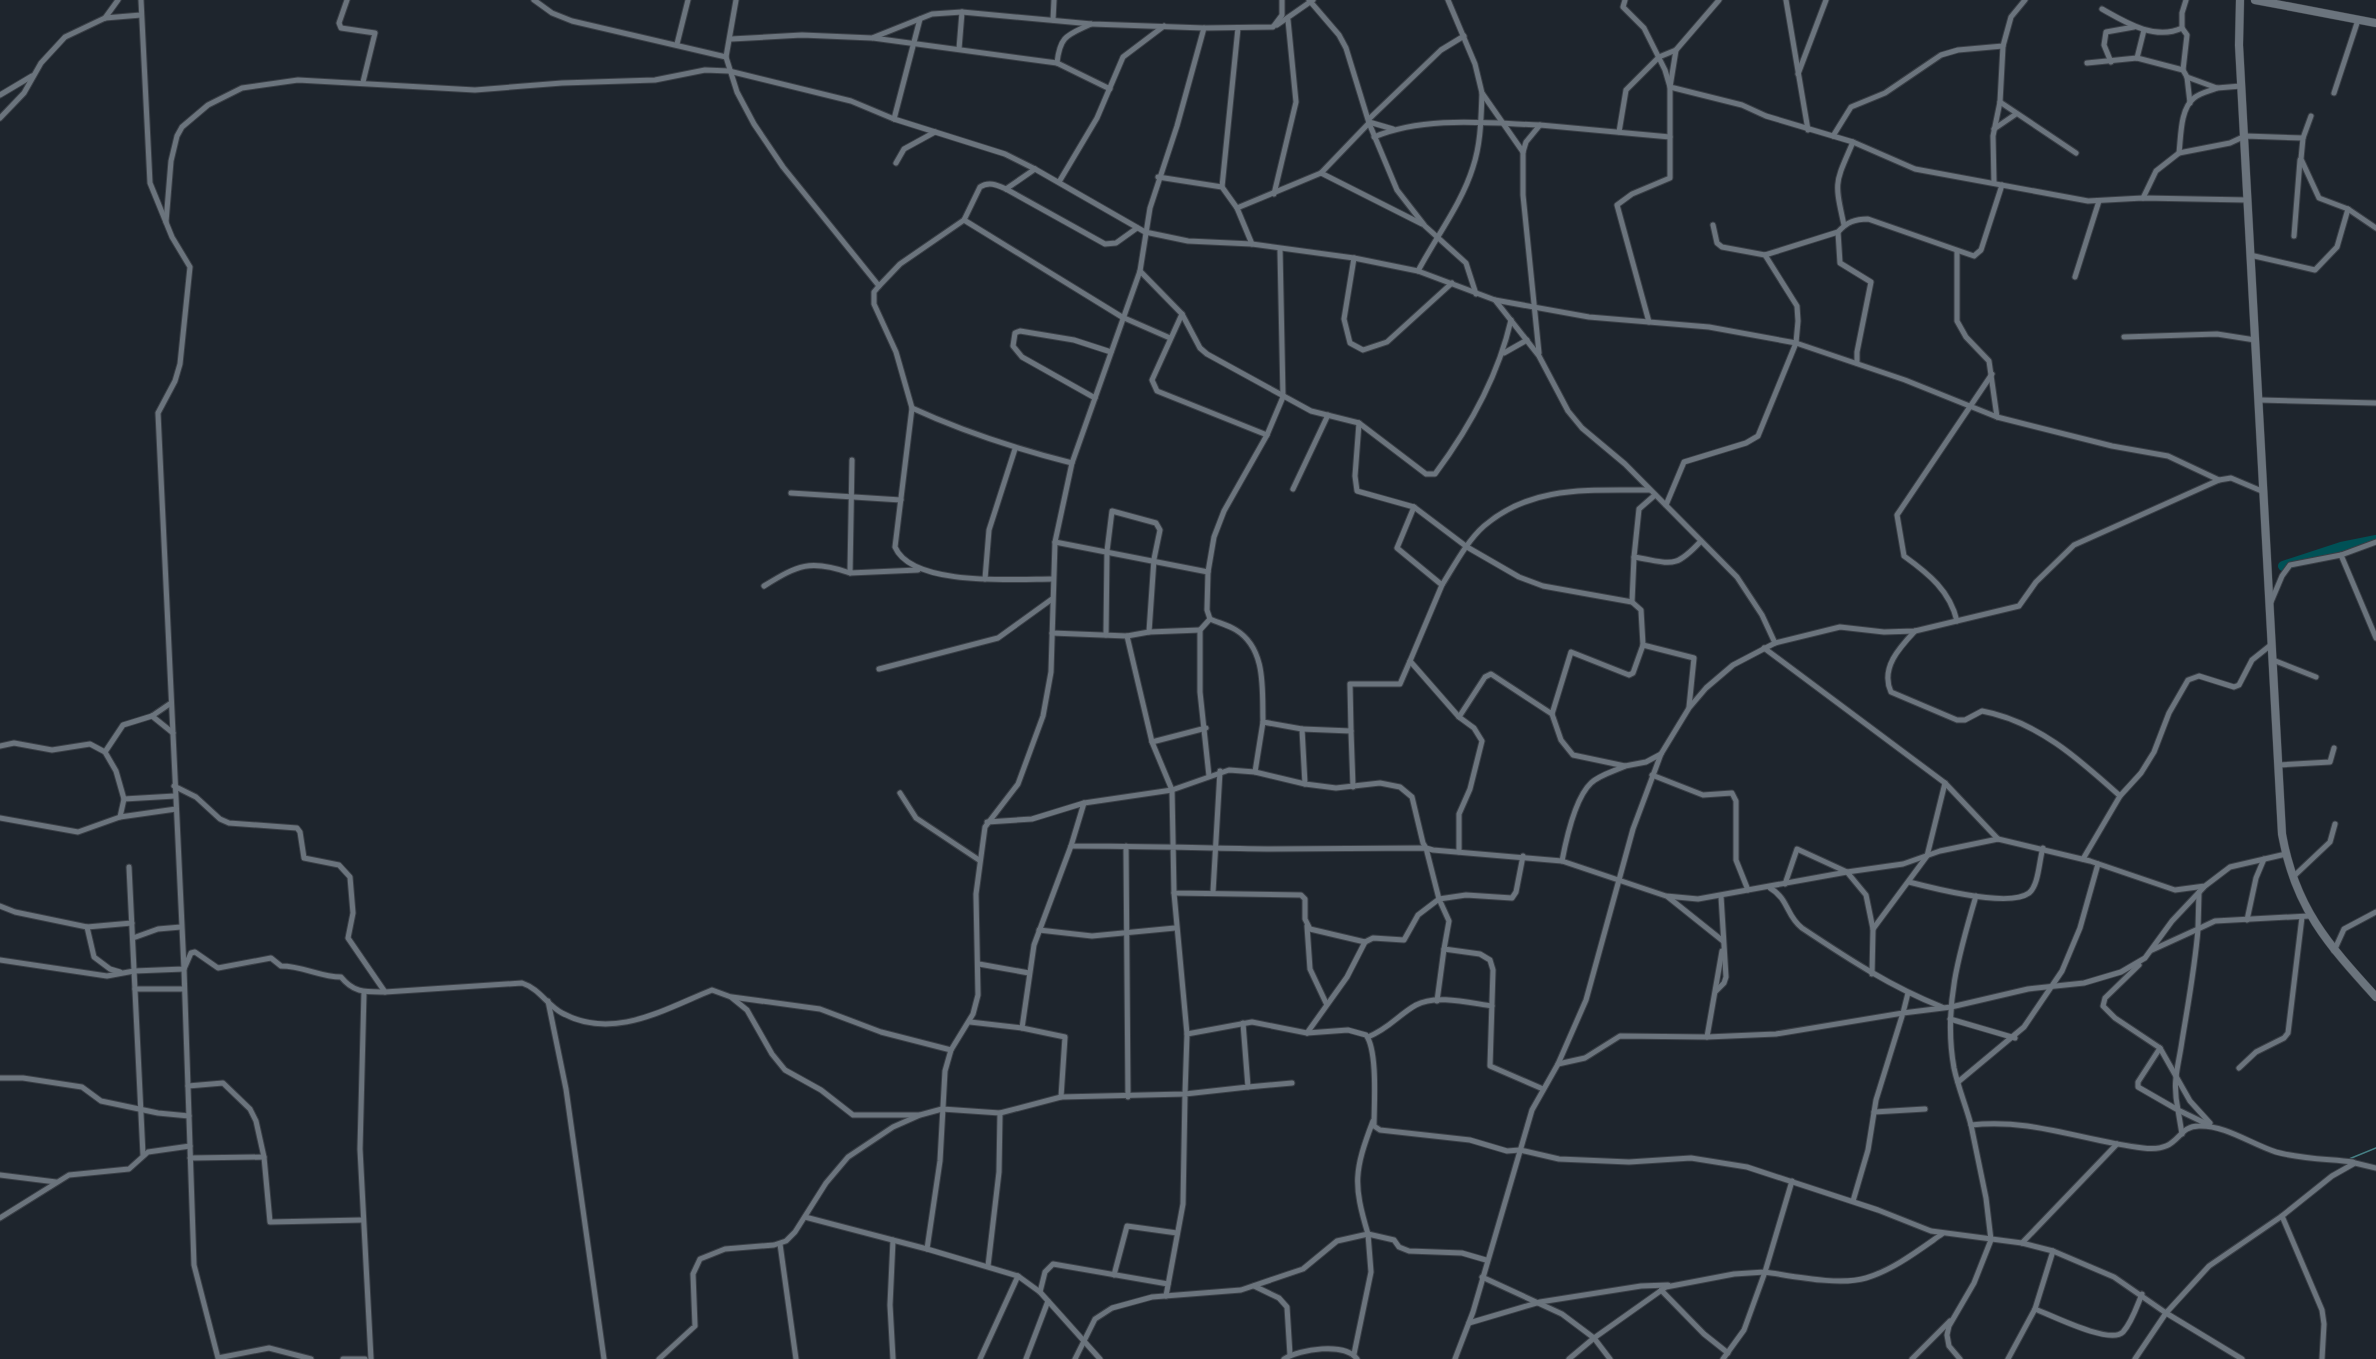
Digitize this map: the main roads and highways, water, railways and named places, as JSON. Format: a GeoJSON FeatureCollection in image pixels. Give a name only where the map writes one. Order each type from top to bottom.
{"type":"FeatureCollection","features":[{"type":"Feature","properties":{"kind":"waterway"},"geometry":{"type":"LineString","coordinates":[[2283,566],[2341,547],[2376,540]]}},
{"type":"Feature","properties":{"kind":"waterway"},"geometry":{"type":"LineString","coordinates":[[2349,1159],[2376,1148]]}}]}
